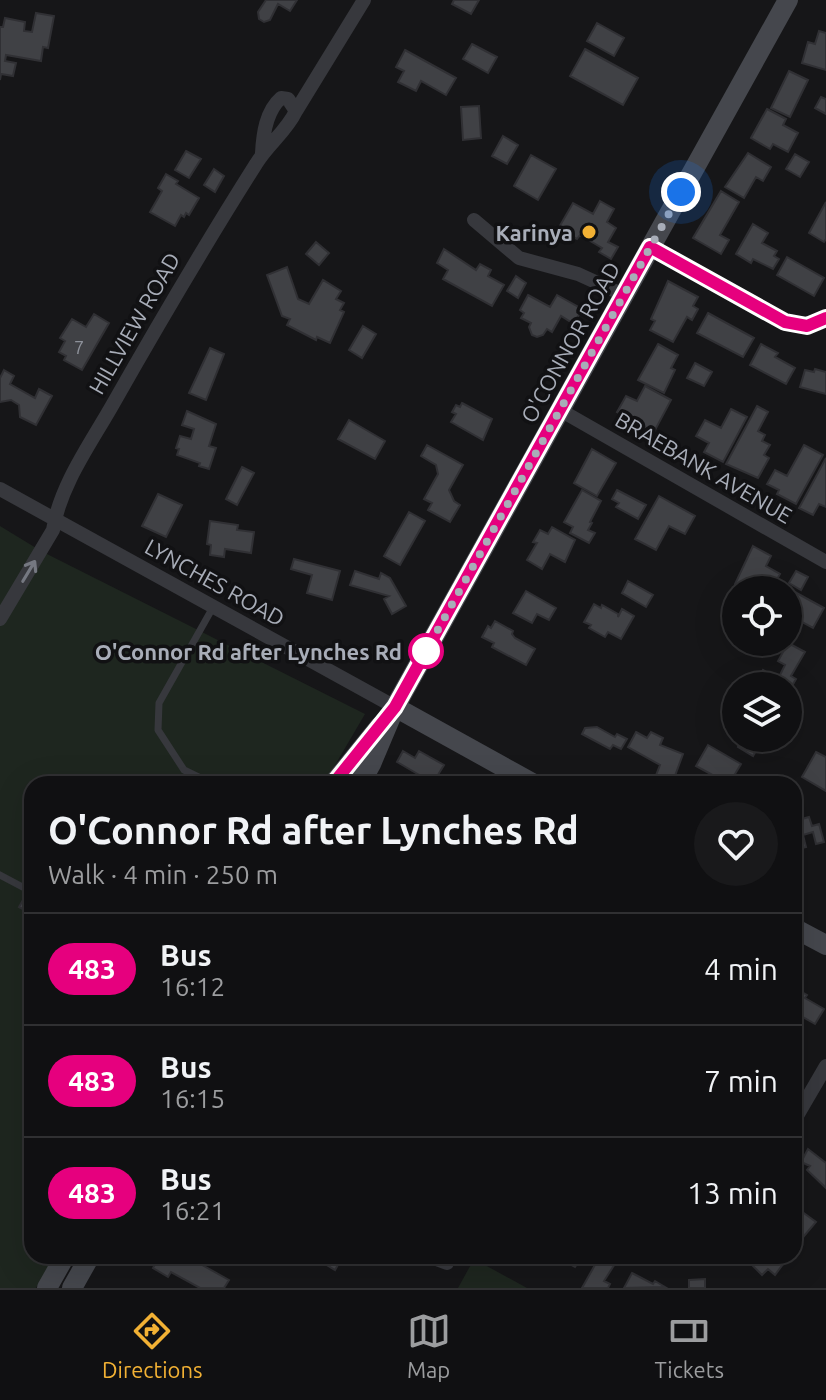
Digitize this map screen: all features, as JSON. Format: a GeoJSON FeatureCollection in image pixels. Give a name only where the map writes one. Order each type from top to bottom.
{"type":"FeatureCollection","features":[{"type":"Feature","properties":{"kind":"street","name":"HILLVIEW ROAD"},"geometry":{"type":"LineString","coordinates":[[0,619],[53,530],[84,454],[180,285],[262,153],[278,138],[296,111],[364,0]]}},
{"type":"Feature","properties":{"kind":"street","name":"O'CONNOR ROAD"},"geometry":{"type":"LineString","coordinates":[[364,776],[395,707],[788,0]]}},
{"type":"Feature","properties":{"kind":"street","name":"HILLVIEW ROAD"},"geometry":{"type":"LineString","coordinates":[[262,153],[263,135],[276,102],[281,98],[288,99],[296,111]]}},
{"type":"Feature","properties":{"kind":"street"},"geometry":{"type":"LineString","coordinates":[[474,220],[519,258],[578,274],[624,295]]}},
{"type":"Feature","properties":{"kind":"street"},"geometry":{"type":"LineString","coordinates":[[650,247],[785,322],[807,326],[826,319]]}},
{"type":"Feature","properties":{"kind":"street","name":"BRAEBANK AVENUE"},"geometry":{"type":"LineString","coordinates":[[560,410],[826,562]]}},
{"type":"Feature","properties":{"kind":"street","name":"LYNCHES ROAD"},"geometry":{"type":"LineString","coordinates":[[0,489],[212,609],[520,776]]}},
{"type":"Feature","properties":{"kind":"street","name":"O'CONNOR ROAD"},"geometry":{"type":"LineString","coordinates":[[339,776],[395,707]]}},
{"type":"Feature","properties":{"kind":"street"},"geometry":{"type":"LineString","coordinates":[[802,932],[826,945]]}},
{"type":"Feature","properties":{"kind":"street"},"geometry":{"type":"LineString","coordinates":[[802,1107],[826,1066]]}},
{"type":"Feature","properties":{"kind":"street"},"geometry":{"type":"LineString","coordinates":[[47,1288],[60,1264]]}},
{"type":"Feature","properties":{"kind":"street"},"geometry":{"type":"LineString","coordinates":[[72,1288],[86,1264]]}},
{"type":"Feature","properties":{"kind":"lane"},"geometry":{"type":"LineString","coordinates":[[196,776],[184,770],[158,730],[159,703],[212,609]]}},
{"type":"Feature","properties":{"kind":"lane"},"geometry":{"type":"LineString","coordinates":[[0,875],[24,888]]}},
{"type":"Feature","properties":{"kind":"shaded area"},"geometry":{"type":"Polygon","coordinates":[[[0,526],[41,551],[365,714],[329,776],[24,776],[24,1264],[50,1264],[36,1288],[0,1288],[0,526]]]}},
{"type":"Feature","properties":{"kind":"shaded area"},"geometry":{"type":"Polygon","coordinates":[[[471,1264],[483,1264],[527,1288],[458,1288],[471,1264]]]}},
{"type":"Feature","properties":{"kind":"building"},"geometry":{"type":"Polygon","coordinates":[[[266,0],[297,0],[290,11],[278,4],[270,20],[264,22],[259,19],[258,12],[266,0]]]}},
{"type":"Feature","properties":{"kind":"building"},"geometry":{"type":"Polygon","coordinates":[[[454,0],[479,0],[471,14],[452,4],[454,0]]]}},
{"type":"Feature","properties":{"kind":"building"},"geometry":{"type":"Polygon","coordinates":[[[36,13],[54,16],[48,48],[43,47],[41,61],[6,55],[5,61],[16,63],[13,76],[1,74],[0,80],[0,27],[3,27],[5,18],[25,22],[24,31],[32,32],[36,13]]]}},
{"type":"Feature","properties":{"kind":"building"},"geometry":{"type":"Polygon","coordinates":[[[597,23],[624,38],[614,56],[587,41],[597,23]]]}},
{"type":"Feature","properties":{"kind":"building"},"geometry":{"type":"Polygon","coordinates":[[[819,31],[826,33],[826,70],[802,63],[808,42],[815,44],[819,31]]]}},
{"type":"Feature","properties":{"kind":"building"},"geometry":{"type":"Polygon","coordinates":[[[472,44],[497,57],[488,73],[463,59],[472,44]]]}},
{"type":"Feature","properties":{"kind":"building"},"geometry":{"type":"Polygon","coordinates":[[[585,49],[638,78],[623,105],[570,76],[585,49]]]}},
{"type":"Feature","properties":{"kind":"building"},"geometry":{"type":"Polygon","coordinates":[[[405,50],[456,78],[446,95],[421,81],[416,91],[398,82],[404,71],[396,67],[405,50]]]}},
{"type":"Feature","properties":{"kind":"building"},"geometry":{"type":"Polygon","coordinates":[[[789,71],[808,80],[790,117],[771,108],[789,71]]]}},
{"type":"Feature","properties":{"kind":"building"},"geometry":{"type":"Polygon","coordinates":[[[821,97],[826,99],[826,114],[815,108],[821,97]]]}},
{"type":"Feature","properties":{"kind":"building"},"geometry":{"type":"Polygon","coordinates":[[[479,106],[481,138],[463,140],[461,107],[479,106]]]}},
{"type":"Feature","properties":{"kind":"building"},"geometry":{"type":"Polygon","coordinates":[[[767,109],[786,119],[783,125],[798,133],[788,152],[773,144],[770,149],[751,138],[767,109]]]}},
{"type":"Feature","properties":{"kind":"building"},"geometry":{"type":"Polygon","coordinates":[[[503,136],[518,145],[507,164],[492,156],[503,136]]]}},
{"type":"Feature","properties":{"kind":"building"},"geometry":{"type":"Polygon","coordinates":[[[186,151],[201,159],[189,178],[175,170],[186,151]]]}},
{"type":"Feature","properties":{"kind":"building"},"geometry":{"type":"Polygon","coordinates":[[[748,153],[771,167],[763,181],[756,177],[744,198],[725,187],[748,153]]]}},
{"type":"Feature","properties":{"kind":"building"},"geometry":{"type":"Polygon","coordinates":[[[795,154],[809,162],[800,177],[786,169],[795,154]]]}},
{"type":"Feature","properties":{"kind":"building"},"geometry":{"type":"Polygon","coordinates":[[[531,155],[556,169],[538,200],[514,186],[531,155]]]}},
{"type":"Feature","properties":{"kind":"building"},"geometry":{"type":"Polygon","coordinates":[[[214,169],[224,176],[215,192],[204,185],[214,169]]]}},
{"type":"Feature","properties":{"kind":"building"},"geometry":{"type":"Polygon","coordinates":[[[166,174],[199,198],[189,215],[181,215],[175,226],[150,212],[162,191],[158,188],[166,174]]]}},
{"type":"Feature","properties":{"kind":"building"},"geometry":{"type":"Polygon","coordinates":[[[721,191],[739,202],[720,235],[729,240],[721,254],[693,238],[721,191]]]}},
{"type":"Feature","properties":{"kind":"building","name":"Karinya"},"geometry":{"type":"Polygon","coordinates":[[[600,201],[614,209],[607,222],[616,228],[608,242],[618,247],[611,259],[599,252],[602,248],[580,235],[577,239],[558,229],[573,203],[593,214],[600,201]]]}},
{"type":"Feature","properties":{"kind":"building"},"geometry":{"type":"Polygon","coordinates":[[[826,202],[826,239],[824,242],[809,233],[826,202]]]}},
{"type":"Feature","properties":{"kind":"building"},"geometry":{"type":"Polygon","coordinates":[[[753,224],[768,233],[762,243],[777,251],[774,256],[779,259],[773,269],[753,259],[751,263],[736,254],[753,224]]]}},
{"type":"Feature","properties":{"kind":"building"},"geometry":{"type":"Polygon","coordinates":[[[316,242],[329,253],[319,265],[306,254],[316,242]]]}},
{"type":"Feature","properties":{"kind":"building"},"geometry":{"type":"Polygon","coordinates":[[[444,249],[476,270],[480,264],[491,270],[488,276],[504,285],[492,306],[443,279],[448,270],[437,263],[444,249]]]}},
{"type":"Feature","properties":{"kind":"building"},"geometry":{"type":"Polygon","coordinates":[[[787,257],[824,278],[814,296],[777,275],[787,257]]]}},
{"type":"Feature","properties":{"kind":"building"},"geometry":{"type":"Polygon","coordinates":[[[287,267],[298,299],[309,304],[323,280],[341,291],[336,299],[344,303],[340,310],[344,312],[330,343],[317,337],[316,340],[287,325],[290,319],[282,316],[267,275],[287,267]]]}},
{"type":"Feature","properties":{"kind":"building"},"geometry":{"type":"Polygon","coordinates":[[[516,276],[526,283],[518,298],[507,291],[516,276]]]}},
{"type":"Feature","properties":{"kind":"building"},"geometry":{"type":"Polygon","coordinates":[[[668,281],[698,297],[693,306],[698,309],[692,320],[687,317],[673,342],[650,330],[655,321],[651,319],[668,281]]]}},
{"type":"Feature","properties":{"kind":"building"},"geometry":{"type":"Polygon","coordinates":[[[528,295],[550,307],[557,295],[582,309],[574,324],[561,316],[552,332],[547,329],[537,337],[532,335],[531,323],[521,318],[524,313],[520,310],[528,295]]]}},
{"type":"Feature","properties":{"kind":"building"},"geometry":{"type":"Polygon","coordinates":[[[708,313],[754,338],[743,357],[697,333],[708,313]]]}},
{"type":"Feature","properties":{"kind":"building"},"geometry":{"type":"Polygon","coordinates":[[[94,314],[109,323],[82,370],[64,360],[66,356],[59,352],[65,341],[60,338],[72,319],[86,327],[94,314]]]}},
{"type":"Feature","properties":{"kind":"building"},"geometry":{"type":"Polygon","coordinates":[[[363,326],[376,334],[362,358],[349,350],[363,326]]]}},
{"type":"Feature","properties":{"kind":"building"},"geometry":{"type":"Polygon","coordinates":[[[658,344],[678,355],[664,393],[638,380],[658,344]]]}},
{"type":"Feature","properties":{"kind":"building"},"geometry":{"type":"Polygon","coordinates":[[[761,344],[778,353],[775,357],[795,368],[786,384],[750,365],[761,344]]]}},
{"type":"Feature","properties":{"kind":"building"},"geometry":{"type":"Polygon","coordinates":[[[210,348],[224,354],[206,400],[189,393],[210,348]]]}},
{"type":"Feature","properties":{"kind":"building"},"geometry":{"type":"Polygon","coordinates":[[[695,363],[712,372],[704,386],[687,378],[695,363]]]}},
{"type":"Feature","properties":{"kind":"building"},"geometry":{"type":"Polygon","coordinates":[[[815,369],[826,372],[826,394],[800,387],[805,370],[814,372],[815,369]]]}},
{"type":"Feature","properties":{"kind":"building"},"geometry":{"type":"Polygon","coordinates":[[[4,370],[14,376],[10,384],[35,398],[39,389],[52,396],[36,425],[20,417],[19,405],[11,400],[0,402],[0,378],[4,370]]]}},
{"type":"Feature","properties":{"kind":"building"},"geometry":{"type":"Polygon","coordinates":[[[645,386],[671,400],[654,432],[642,426],[640,431],[629,425],[632,420],[617,412],[626,396],[637,401],[645,386]]]}},
{"type":"Feature","properties":{"kind":"building"},"geometry":{"type":"Polygon","coordinates":[[[462,403],[492,419],[483,440],[451,422],[456,414],[452,412],[456,405],[460,407],[462,403]]]}},
{"type":"Feature","properties":{"kind":"building"},"geometry":{"type":"Polygon","coordinates":[[[757,406],[768,412],[758,431],[765,435],[762,441],[770,445],[764,455],[769,458],[758,478],[726,464],[757,406]]]}},
{"type":"Feature","properties":{"kind":"building"},"geometry":{"type":"Polygon","coordinates":[[[731,409],[747,417],[723,462],[704,452],[709,443],[696,436],[705,420],[721,428],[731,409]]]}},
{"type":"Feature","properties":{"kind":"building"},"geometry":{"type":"Polygon","coordinates":[[[187,411],[216,424],[209,446],[216,448],[209,469],[177,455],[180,436],[191,439],[194,429],[182,425],[187,411]]]}},
{"type":"Feature","properties":{"kind":"building"},"geometry":{"type":"Polygon","coordinates":[[[349,420],[385,441],[375,459],[338,439],[349,420]]]}},
{"type":"Feature","properties":{"kind":"building"},"geometry":{"type":"Polygon","coordinates":[[[427,445],[463,465],[449,490],[454,501],[460,505],[450,522],[428,510],[432,503],[424,499],[438,474],[436,465],[421,456],[427,445]]]}},
{"type":"Feature","properties":{"kind":"building"},"geometry":{"type":"Polygon","coordinates":[[[804,445],[823,455],[796,504],[777,494],[779,490],[767,484],[775,470],[787,476],[804,445]]]}},
{"type":"Feature","properties":{"kind":"building"},"geometry":{"type":"Polygon","coordinates":[[[592,449],[616,463],[597,496],[574,483],[592,449]]]}},
{"type":"Feature","properties":{"kind":"building"},"geometry":{"type":"Polygon","coordinates":[[[826,458],[826,507],[819,504],[813,515],[799,508],[826,458]]]}},
{"type":"Feature","properties":{"kind":"building"},"geometry":{"type":"Polygon","coordinates":[[[242,467],[254,473],[237,505],[226,499],[242,467]]]}},
{"type":"Feature","properties":{"kind":"building"},"geometry":{"type":"Polygon","coordinates":[[[582,490],[601,501],[590,522],[588,530],[595,533],[589,543],[570,533],[573,527],[564,522],[582,490]]]}},
{"type":"Feature","properties":{"kind":"building"},"geometry":{"type":"Polygon","coordinates":[[[617,490],[646,505],[638,519],[616,507],[619,503],[612,499],[617,490]]]}},
{"type":"Feature","properties":{"kind":"building"},"geometry":{"type":"Polygon","coordinates":[[[158,494],[182,505],[166,537],[142,526],[158,494]]]}},
{"type":"Feature","properties":{"kind":"building"},"geometry":{"type":"Polygon","coordinates":[[[659,496],[695,516],[685,534],[669,526],[656,550],[635,539],[659,496]]]}},
{"type":"Feature","properties":{"kind":"building"},"geometry":{"type":"Polygon","coordinates":[[[409,512],[425,521],[400,565],[384,556],[409,512]]]}},
{"type":"Feature","properties":{"kind":"building"},"geometry":{"type":"Polygon","coordinates":[[[210,521],[238,525],[237,530],[254,532],[251,553],[225,549],[224,557],[210,555],[211,545],[207,544],[210,521]]]}},
{"type":"Feature","properties":{"kind":"building"},"geometry":{"type":"Polygon","coordinates":[[[552,527],[575,540],[565,562],[550,554],[542,569],[527,560],[537,543],[533,542],[540,530],[548,534],[552,527]]]}},
{"type":"Feature","properties":{"kind":"building"},"geometry":{"type":"Polygon","coordinates":[[[753,546],[771,556],[766,566],[780,574],[779,576],[739,576],[753,546]]]}},
{"type":"Feature","properties":{"kind":"building"},"geometry":{"type":"Polygon","coordinates":[[[294,559],[340,571],[332,600],[307,593],[312,575],[291,569],[294,559]]]}},
{"type":"Feature","properties":{"kind":"building"},"geometry":{"type":"Polygon","coordinates":[[[355,571],[379,579],[381,573],[390,578],[406,606],[392,614],[384,599],[389,596],[350,585],[355,571]]]}},
{"type":"Feature","properties":{"kind":"building"},"geometry":{"type":"Polygon","coordinates":[[[796,571],[808,577],[802,588],[802,576],[793,576],[796,571]]]}},
{"type":"Feature","properties":{"kind":"building"},"geometry":{"type":"Polygon","coordinates":[[[628,581],[653,595],[646,607],[622,593],[628,581]]]}},
{"type":"Feature","properties":{"kind":"building"},"geometry":{"type":"Polygon","coordinates":[[[526,591],[556,608],[549,620],[537,614],[532,623],[513,613],[526,591]]]}},
{"type":"Feature","properties":{"kind":"building"},"geometry":{"type":"Polygon","coordinates":[[[802,596],[824,608],[813,628],[802,622],[802,596]]]}},
{"type":"Feature","properties":{"kind":"building"},"geometry":{"type":"Polygon","coordinates":[[[594,604],[601,608],[602,605],[618,617],[622,609],[634,616],[621,639],[608,632],[605,637],[584,622],[594,604]]]}},
{"type":"Feature","properties":{"kind":"building"},"geometry":{"type":"Polygon","coordinates":[[[495,621],[513,631],[515,638],[535,649],[526,665],[492,647],[494,643],[482,637],[495,621]]]}},
{"type":"Feature","properties":{"kind":"building"},"geometry":{"type":"Polygon","coordinates":[[[802,650],[805,652],[793,672],[782,672],[785,665],[778,661],[781,656],[802,656],[802,650]]]}},
{"type":"Feature","properties":{"kind":"building"},"geometry":{"type":"Polygon","coordinates":[[[597,727],[615,737],[617,734],[627,739],[621,749],[613,745],[610,749],[582,734],[585,728],[597,727]]]}},
{"type":"Feature","properties":{"kind":"building"},"geometry":{"type":"Polygon","coordinates":[[[636,732],[647,738],[651,732],[663,738],[660,745],[683,754],[675,776],[656,776],[660,765],[628,747],[636,732]]]}},
{"type":"Feature","properties":{"kind":"building"},"geometry":{"type":"Polygon","coordinates":[[[708,745],[741,764],[734,776],[714,776],[696,766],[708,745]]]}},
{"type":"Feature","properties":{"kind":"building"},"geometry":{"type":"Polygon","coordinates":[[[403,751],[415,758],[419,751],[444,765],[437,776],[421,776],[397,762],[403,751]]]}},
{"type":"Feature","properties":{"kind":"building"},"geometry":{"type":"Polygon","coordinates":[[[816,752],[826,757],[826,791],[802,777],[816,752]]]}},
{"type":"Feature","properties":{"kind":"building"},"geometry":{"type":"Polygon","coordinates":[[[809,817],[812,826],[819,824],[824,842],[816,844],[813,832],[803,835],[806,847],[802,848],[802,819],[809,817]]]}},
{"type":"Feature","properties":{"kind":"building"},"geometry":{"type":"Polygon","coordinates":[[[802,992],[807,995],[805,998],[824,1009],[815,1024],[802,1017],[802,992]]]}},
{"type":"Feature","properties":{"kind":"building"},"geometry":{"type":"Polygon","coordinates":[[[808,1149],[826,1163],[826,1188],[807,1170],[810,1166],[802,1160],[808,1149]]]}},
{"type":"Feature","properties":{"kind":"building"},"geometry":{"type":"Polygon","coordinates":[[[802,1212],[816,1222],[802,1238],[802,1212]]]}},
{"type":"Feature","properties":{"kind":"building"},"geometry":{"type":"Polygon","coordinates":[[[155,1264],[200,1264],[229,1280],[224,1288],[200,1288],[171,1272],[168,1277],[153,1268],[155,1264]]]}},
{"type":"Feature","properties":{"kind":"building"},"geometry":{"type":"Polygon","coordinates":[[[595,1264],[615,1264],[604,1281],[610,1284],[608,1288],[582,1288],[595,1264]]]}},
{"type":"Feature","properties":{"kind":"building"},"geometry":{"type":"Polygon","coordinates":[[[751,1264],[783,1264],[775,1275],[768,1269],[762,1275],[751,1264]]]}},
{"type":"Feature","properties":{"kind":"building"},"geometry":{"type":"Polygon","coordinates":[[[632,1273],[653,1284],[655,1281],[665,1287],[624,1288],[632,1273]]]}},
{"type":"Feature","properties":{"kind":"building"},"geometry":{"type":"Polygon","coordinates":[[[705,1279],[705,1288],[689,1288],[689,1280],[705,1279]]]}},
{"type":"Feature","properties":{"kind":"bus line","name":"483"},"geometry":{"type":"LineString","coordinates":[[339,776],[395,707],[650,247],[785,322],[807,326],[826,318]]}},
{"type":"Feature","properties":{"kind":"place","name":"Karinya"},"geometry":{"type":"Point","coordinates":[589,232]}},
{"type":"Feature","properties":{"kind":"place","name":"O'Connor Rd after Lynches Rd"},"geometry":{"type":"Point","coordinates":[426,651]}},
{"type":"Feature","properties":{"kind":"route"},"geometry":{"type":"LineString","coordinates":[[426,651],[681,192]]}}]}
